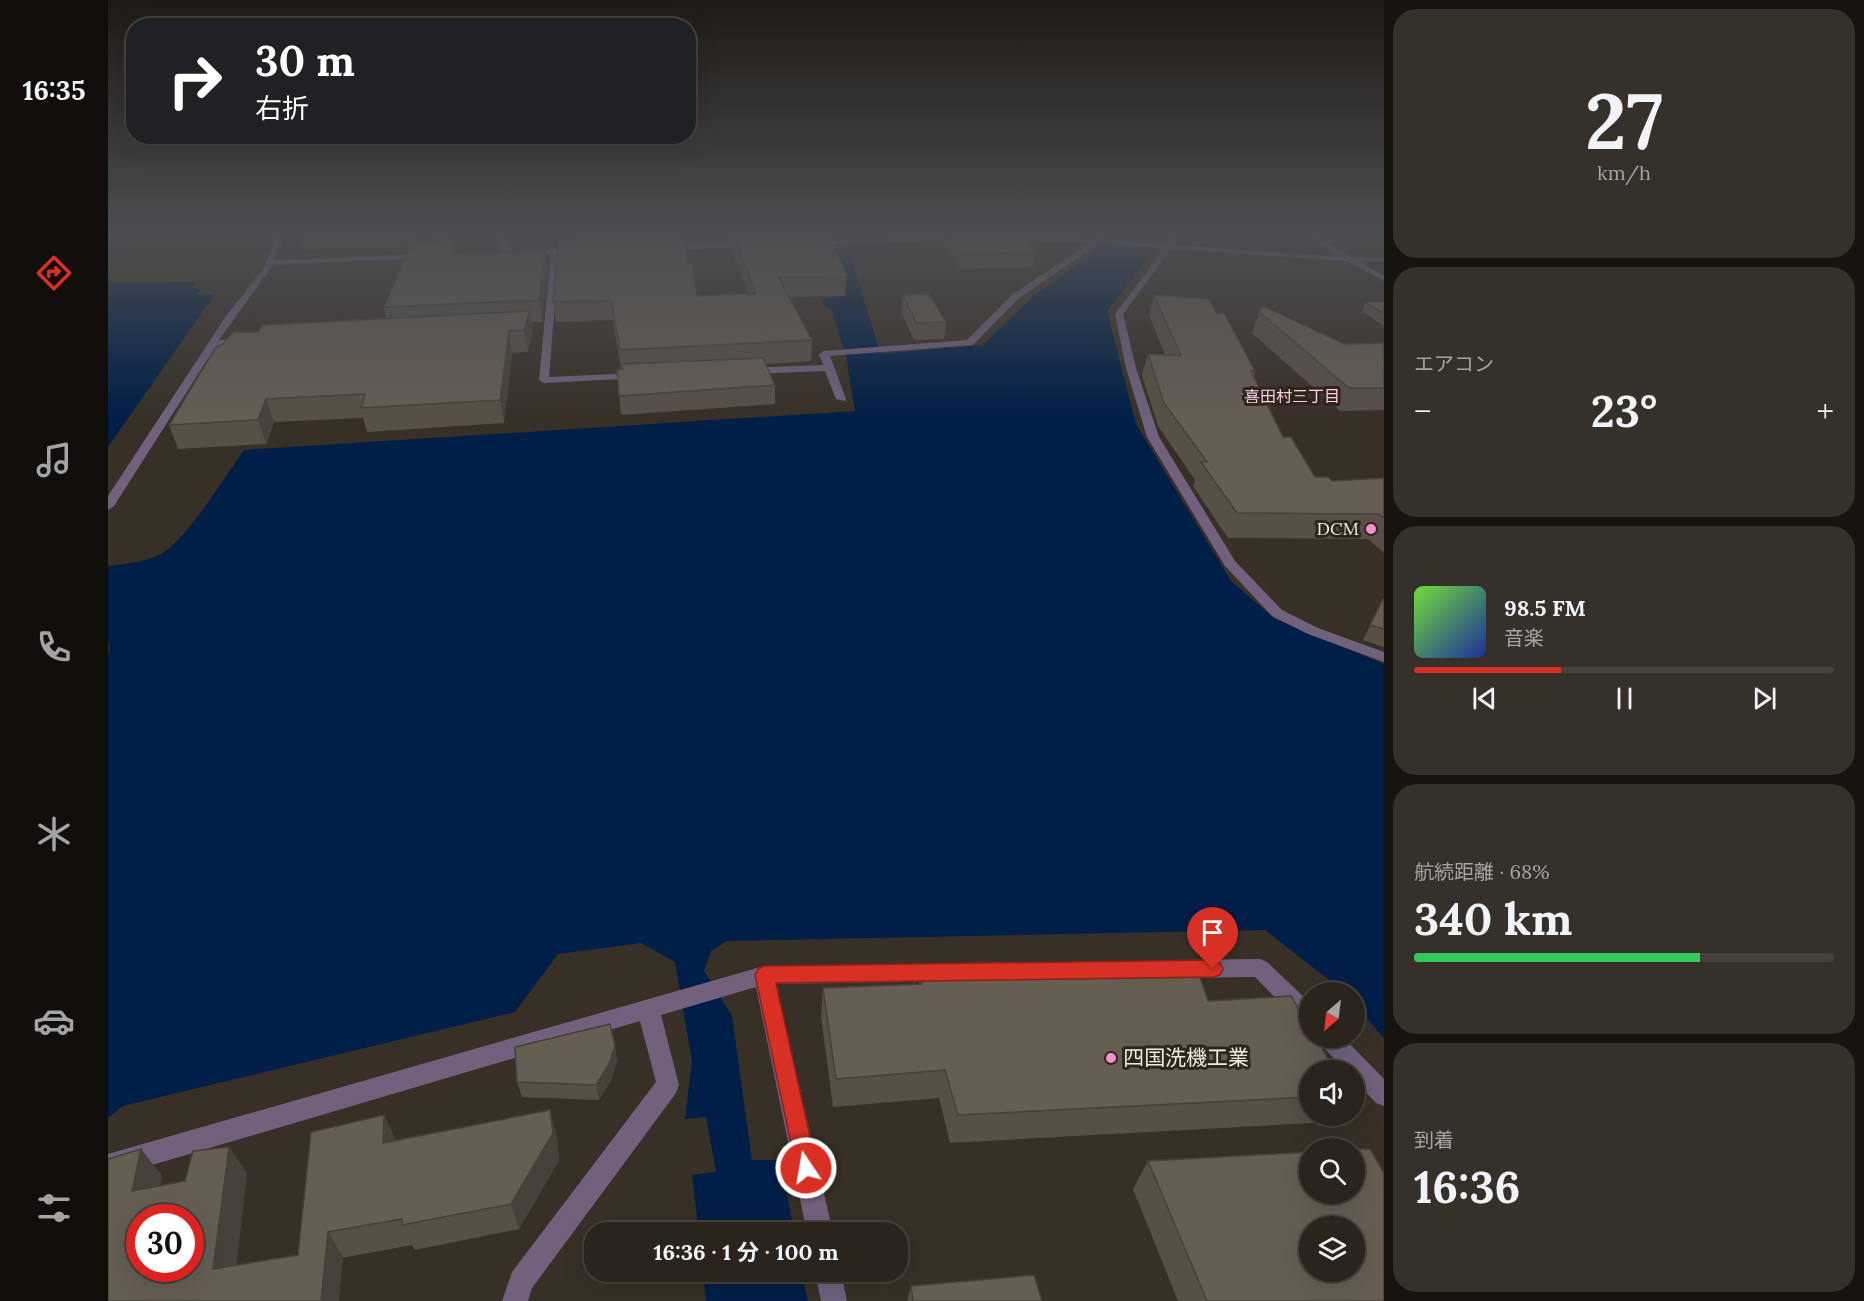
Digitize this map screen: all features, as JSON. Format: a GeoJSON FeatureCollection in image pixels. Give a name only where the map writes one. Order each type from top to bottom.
{"type":"FeatureCollection","features":[{"type":"Feature","properties":{"kind":"street"},"geometry":{"type":"LineString","coordinates":[[108,506],[230,316],[246,296]]}},
{"type":"Feature","properties":{"kind":"street"},"geometry":{"type":"LineString","coordinates":[[551,296],[544,380],[650,375]]}},
{"type":"Feature","properties":{"kind":"street"},"geometry":{"type":"LineString","coordinates":[[841,399],[827,368],[824,354],[970,343],[1016,296]]}},
{"type":"Feature","properties":{"kind":"street"},"geometry":{"type":"LineString","coordinates":[[1132,296],[1119,314],[1131,368],[1154,437],[1230,563],[1253,590],[1277,612],[1314,631],[1384,657]]}},
{"type":"Feature","properties":{"kind":"street"},"geometry":{"type":"LineString","coordinates":[[537,328],[548,327]]}},
{"type":"Feature","properties":{"kind":"street"},"geometry":{"type":"LineString","coordinates":[[214,343],[255,341]]}},
{"type":"Feature","properties":{"kind":"street"},"geometry":{"type":"LineString","coordinates":[[733,372],[827,368]]}},
{"type":"Feature","properties":{"kind":"street"},"geometry":{"type":"LineString","coordinates":[[1154,969],[1260,968],[1299,1007]]}},
{"type":"Feature","properties":{"kind":"street"},"geometry":{"type":"LineString","coordinates":[[108,1166],[764,975],[1048,971]]}},
{"type":"Feature","properties":{"kind":"street"},"geometry":{"type":"LineString","coordinates":[[764,975],[818,1222]]}},
{"type":"Feature","properties":{"kind":"street"},"geometry":{"type":"LineString","coordinates":[[515,1301],[521,1281],[668,1084],[648,1008]]}},
{"type":"Feature","properties":{"kind":"street"},"geometry":{"type":"LineString","coordinates":[[1339,1048],[1384,1095]]}},
{"type":"Feature","properties":{"kind":"street"},"geometry":{"type":"LineString","coordinates":[[830,1282],[834,1301]]}},
{"type":"Feature","properties":{"kind":"water"},"geometry":{"type":"Polygon","coordinates":[[[108,296],[214,296],[108,447],[108,296]]]}},
{"type":"Feature","properties":{"kind":"water"},"geometry":{"type":"Polygon","coordinates":[[[1035,296],[1119,296],[1107,311],[1136,424],[1231,581],[1275,619],[1384,664],[1384,1039],[1365,1015],[1365,982],[1332,982],[1265,930],[727,941],[711,951],[704,971],[732,1016],[752,1160],[781,1160],[792,1222],[698,1222],[692,1175],[716,1172],[706,1117],[685,1119],[692,1061],[675,962],[641,943],[558,954],[515,1012],[123,1106],[108,1118],[108,655],[110,649],[108,642],[108,566],[147,559],[169,548],[192,524],[244,450],[855,411],[846,356],[832,311],[822,304],[821,298],[859,299],[878,354],[983,345],[1035,296]]]}},
{"type":"Feature","properties":{"kind":"water"},"geometry":{"type":"Polygon","coordinates":[[[704,1282],[803,1282],[808,1301],[706,1301],[704,1282]]]}},
{"type":"Feature","properties":{"kind":"building"},"geometry":{"type":"Polygon","coordinates":[[[389,296],[540,296],[539,300],[384,307],[389,296]]]}},
{"type":"Feature","properties":{"kind":"building"},"geometry":{"type":"Polygon","coordinates":[[[554,296],[788,296],[812,340],[620,350],[611,300],[553,302],[554,296]]]}},
{"type":"Feature","properties":{"kind":"building"},"geometry":{"type":"Polygon","coordinates":[[[903,296],[930,296],[946,322],[916,323],[903,296]]]}},
{"type":"Feature","properties":{"kind":"building"},"geometry":{"type":"Polygon","coordinates":[[[1154,296],[1209,299],[1217,314],[1224,313],[1255,371],[1251,371],[1283,437],[1291,437],[1315,477],[1328,477],[1332,481],[1384,478],[1384,518],[1379,514],[1237,513],[1201,462],[1207,462],[1164,403],[1148,354],[1181,356],[1154,296]]]}},
{"type":"Feature","properties":{"kind":"building"},"geometry":{"type":"Polygon","coordinates":[[[1365,302],[1384,302],[1384,314],[1365,302]]]}},
{"type":"Feature","properties":{"kind":"building"},"geometry":{"type":"Polygon","coordinates":[[[1263,306],[1344,344],[1384,343],[1384,388],[1349,388],[1259,312],[1263,306]]]}},
{"type":"Feature","properties":{"kind":"building"},"geometry":{"type":"Polygon","coordinates":[[[530,311],[524,330],[509,331],[500,400],[361,408],[365,394],[266,399],[258,420],[169,425],[216,347],[223,344],[233,332],[258,332],[263,325],[530,311]]]}},
{"type":"Feature","properties":{"kind":"building"},"geometry":{"type":"Polygon","coordinates":[[[763,358],[775,385],[619,396],[617,370],[623,369],[622,364],[763,358]]]}},
{"type":"Feature","properties":{"kind":"building"},"geometry":{"type":"Polygon","coordinates":[[[1384,599],[1384,629],[1370,625],[1384,599]]]}},
{"type":"Feature","properties":{"kind":"building","name":"四国洗機工業"},"geometry":{"type":"Polygon","coordinates":[[[1195,962],[1208,1001],[1291,996],[1299,1009],[1299,1048],[1322,1048],[1329,1060],[1299,1060],[1299,1098],[958,1115],[945,1070],[836,1079],[823,988],[922,984],[920,976],[1195,962]]]}},
{"type":"Feature","properties":{"kind":"building"},"geometry":{"type":"Polygon","coordinates":[[[610,1024],[615,1046],[609,1064],[596,1085],[517,1082],[515,1047],[610,1024]]]}},
{"type":"Feature","properties":{"kind":"building"},"geometry":{"type":"Polygon","coordinates":[[[550,1110],[553,1133],[511,1204],[402,1225],[402,1219],[328,1232],[321,1301],[108,1301],[108,1159],[141,1149],[132,1191],[185,1181],[193,1151],[229,1147],[213,1269],[298,1255],[311,1132],[384,1115],[383,1143],[550,1110]]]}},
{"type":"Feature","properties":{"kind":"building"},"geometry":{"type":"Polygon","coordinates":[[[1365,1149],[1370,1149],[1384,1173],[1384,1301],[1207,1301],[1148,1161],[1299,1153],[1299,1204],[1365,1204],[1365,1149]]]}},
{"type":"Feature","properties":{"kind":"building"},"geometry":{"type":"Polygon","coordinates":[[[1034,1275],[1042,1301],[913,1301],[911,1286],[1034,1275]]]}},
{"type":"Feature","properties":{"kind":"waterway"},"geometry":{"type":"LineString","coordinates":[[849,296],[864,355]]}},
{"type":"Feature","properties":{"kind":"place","name":"DCM"},"geometry":{"type":"Point","coordinates":[1371,529]}},
{"type":"Feature","properties":{"kind":"place","name":"四国洗機工業"},"geometry":{"type":"Point","coordinates":[1111,1058]}},
{"type":"Feature","properties":{"kind":"district","name":"喜田村三丁目"},"geometry":{"type":"Point","coordinates":[1292,396]}},
{"type":"Feature","properties":{"kind":"route"},"geometry":{"type":"LineString","coordinates":[[806,1168],[764,975],[1213,969]]}}]}
